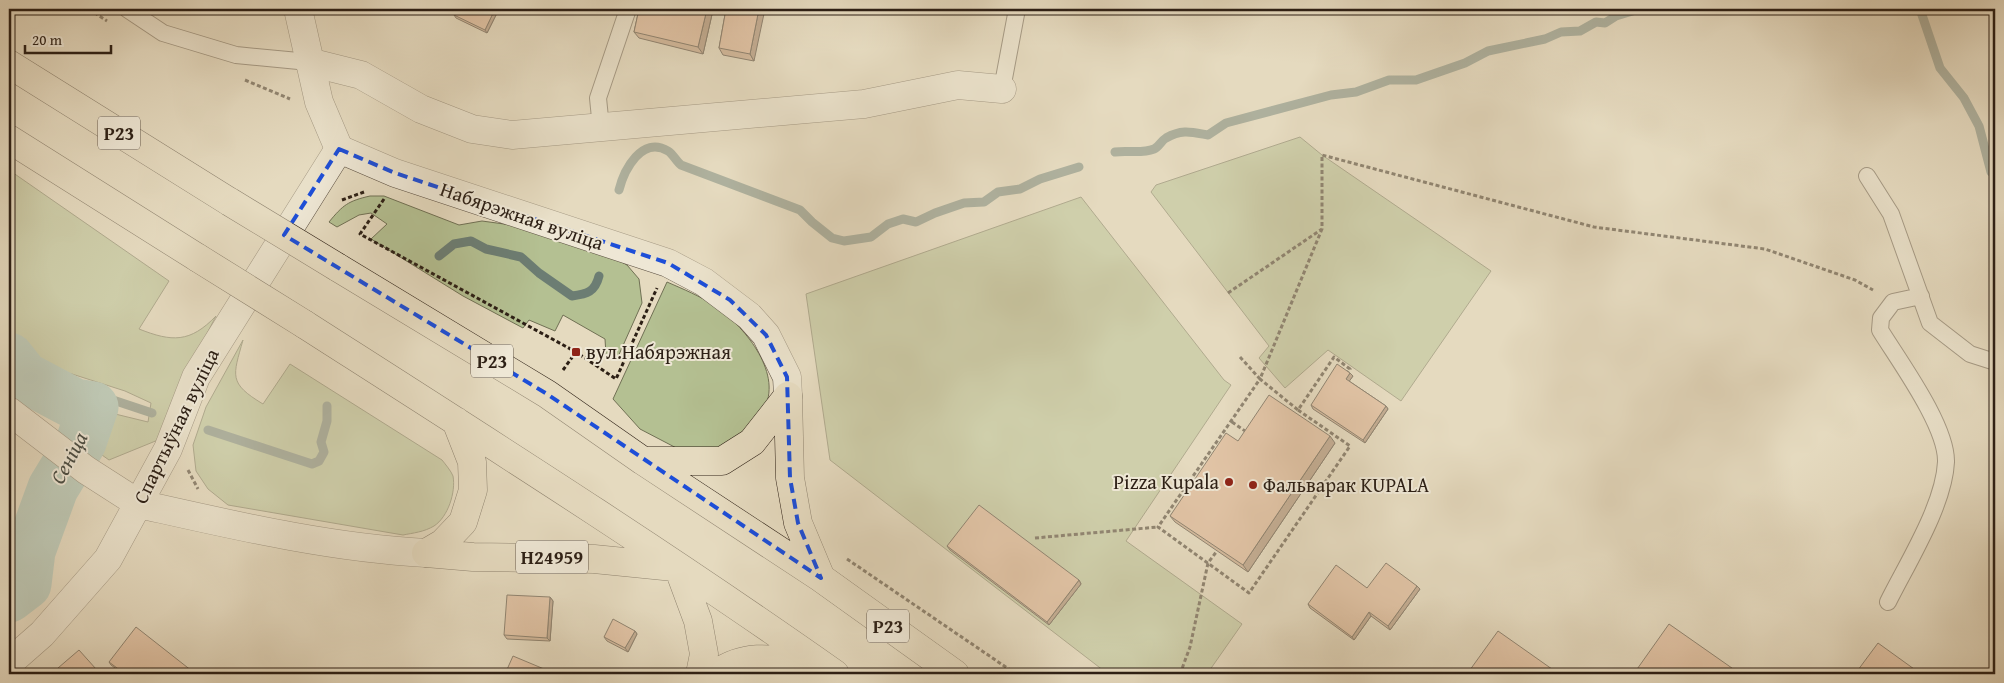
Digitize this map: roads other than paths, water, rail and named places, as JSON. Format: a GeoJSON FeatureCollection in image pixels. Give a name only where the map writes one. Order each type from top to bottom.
{"type":"FeatureCollection","features":[{"type":"Feature","properties":{"kind":"highway","name":"Р23"},"geometry":{"type":"LineString","coordinates":[[9,64],[337,268],[547,394],[643,461],[821,578],[955,674]]}},
{"type":"Feature","properties":{"kind":"highway"},"geometry":{"type":"LineString","coordinates":[[9,139],[456,421],[678,567],[830,671]]}},
{"type":"Feature","properties":{"kind":"highway"},"geometry":{"type":"LineString","coordinates":[[643,461],[722,461],[752,442],[788,396]]}},
{"type":"Feature","properties":{"kind":"highway"},"geometry":{"type":"LineString","coordinates":[[788,396],[790,478],[798,523],[821,578]]}},
{"type":"Feature","properties":{"kind":"highway"},"geometry":{"type":"LineString","coordinates":[[426,553],[443,543],[463,522],[473,490],[472,462],[456,421]]}},
{"type":"Feature","properties":{"kind":"highway","name":"Н24959"},"geometry":{"type":"LineString","coordinates":[[426,553],[473,557],[594,558],[678,567]]}},
{"type":"Feature","properties":{"kind":"highway"},"geometry":{"type":"LineString","coordinates":[[678,567],[698,621],[704,654],[700,674]]}},
{"type":"Feature","properties":{"kind":"highway"},"geometry":{"type":"LineString","coordinates":[[716,674],[724,668],[753,658],[830,671]]}},
{"type":"Feature","properties":{"kind":"street"},"geometry":{"type":"LineString","coordinates":[[298,9],[319,102],[339,149]]}},
{"type":"Feature","properties":{"kind":"street"},"geometry":{"type":"LineString","coordinates":[[309,62],[362,75],[421,109],[472,129],[512,135],[864,104],[958,85],[1002,89]]}},
{"type":"Feature","properties":{"kind":"street","name":"Набярэжная вуліца"},"geometry":{"type":"LineString","coordinates":[[339,149],[390,185],[668,263],[704,282],[749,316],[766,335],[787,377],[788,396]]}},
{"type":"Feature","properties":{"kind":"street","name":"Спартыўная вуліца"},"geometry":{"type":"LineString","coordinates":[[9,663],[42,634],[108,559],[168,449],[196,377],[339,149]]}},
{"type":"Feature","properties":{"kind":"street"},"geometry":{"type":"LineString","coordinates":[[9,412],[86,470],[139,504]]}},
{"type":"Feature","properties":{"kind":"street","name":"Н24959"},"geometry":{"type":"LineString","coordinates":[[139,504],[219,522],[376,550],[426,553]]}},
{"type":"Feature","properties":{"kind":"lane"},"geometry":{"type":"LineString","coordinates":[[127,9],[163,33],[236,55],[309,62]]}},
{"type":"Feature","properties":{"kind":"lane"},"geometry":{"type":"LineString","coordinates":[[601,128],[598,98],[628,9]]}},
{"type":"Feature","properties":{"kind":"lane"},"geometry":{"type":"LineString","coordinates":[[1002,89],[1016,9]]}},
{"type":"Feature","properties":{"kind":"lane"},"geometry":{"type":"LineString","coordinates":[[1867,176],[1891,214],[1930,323],[1970,354],[1995,362]]}},
{"type":"Feature","properties":{"kind":"lane"},"geometry":{"type":"LineString","coordinates":[[1888,602],[1940,496],[1946,461],[1941,436],[1924,398],[1880,330],[1881,318],[1893,302],[1921,296]]}},
{"type":"Feature","properties":{"kind":"waterway"},"geometry":{"type":"LineString","coordinates":[[1115,152],[1139,152],[1156,148],[1166,138],[1182,132],[1208,135],[1226,123],[1331,95],[1356,92],[1389,80],[1416,80],[1465,63],[1488,51],[1545,39],[1561,32],[1580,31],[1596,22],[1605,23],[1616,16],[1639,9]]}},
{"type":"Feature","properties":{"kind":"waterway"},"geometry":{"type":"LineString","coordinates":[[1920,9],[1940,68],[1964,98],[1979,126],[1991,172]]}},
{"type":"Feature","properties":{"kind":"waterway"},"geometry":{"type":"LineString","coordinates":[[619,190],[625,173],[636,157],[642,151],[659,147],[670,152],[681,165],[800,210],[832,238],[844,241],[871,237],[888,224],[903,219],[916,222],[964,203],[984,202],[998,192],[1020,189],[1040,179],[1079,167]]}},
{"type":"Feature","properties":{"kind":"waterway"},"geometry":{"type":"LineString","coordinates":[[439,256],[454,244],[471,241],[486,249],[521,257],[539,273],[572,296],[593,289],[599,276]]}},
{"type":"Feature","properties":{"kind":"waterway","name":"Сеніца"},"geometry":{"type":"LineString","coordinates":[[9,358],[24,377],[75,404],[93,407],[81,442],[53,488],[30,551],[26,584],[9,597]]}},
{"type":"Feature","properties":{"kind":"waterway"},"geometry":{"type":"LineString","coordinates":[[93,407],[110,399],[152,413]]}},
{"type":"Feature","properties":{"kind":"waterway"},"geometry":{"type":"LineString","coordinates":[[208,430],[312,464],[319,461],[324,452],[321,442],[327,421],[327,406]]}},
{"type":"Feature","properties":{"kind":"place","name":"вул.Набярэжная"},"geometry":{"type":"Point","coordinates":[576,352]}},
{"type":"Feature","properties":{"kind":"place","name":"Pizza Kupala"},"geometry":{"type":"Point","coordinates":[1229,482]}},
{"type":"Feature","properties":{"kind":"place","name":"Фальварак KUPALA"},"geometry":{"type":"Point","coordinates":[1253,485]}}]}
